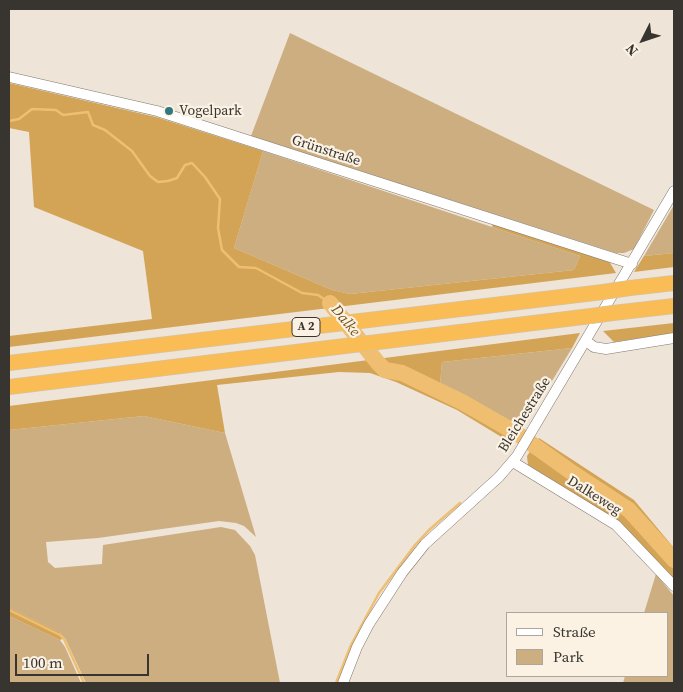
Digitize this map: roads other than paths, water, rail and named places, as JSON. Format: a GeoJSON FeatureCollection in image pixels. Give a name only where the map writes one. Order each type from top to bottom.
{"type":"FeatureCollection","features":[{"type":"Feature","properties":{"kind":"highway","name":"A 2"},"geometry":{"type":"LineString","coordinates":[[9,363],[674,283]]}},
{"type":"Feature","properties":{"kind":"highway","name":"A 2"},"geometry":{"type":"LineString","coordinates":[[9,387],[674,306]]}},
{"type":"Feature","properties":{"kind":"street","name":"Grünstraße"},"geometry":{"type":"LineString","coordinates":[[9,77],[158,111],[632,264]]}},
{"type":"Feature","properties":{"kind":"street","name":"Bleichestraße"},"geometry":{"type":"LineString","coordinates":[[343,683],[357,647],[369,624],[402,573],[425,544],[499,477],[515,459],[674,192]]}},
{"type":"Feature","properties":{"kind":"street"},"geometry":{"type":"LineString","coordinates":[[586,341],[594,347],[606,348],[674,338]]}},
{"type":"Feature","properties":{"kind":"street","name":"Dalkeweg"},"geometry":{"type":"LineString","coordinates":[[515,459],[616,525],[674,586]]}},
{"type":"Feature","properties":{"kind":"waterway","name":"Dalke"},"geometry":{"type":"LineString","coordinates":[[9,121],[19,119],[32,109],[56,110],[63,115],[88,112],[93,125],[105,130],[132,151],[150,176],[158,182],[177,178],[185,165],[192,163],[205,177],[220,199],[218,228],[222,250],[239,267],[256,268],[302,293],[318,295],[330,303]]}},
{"type":"Feature","properties":{"kind":"waterway","name":"Dalke"},"geometry":{"type":"LineString","coordinates":[[330,303],[385,370],[402,373],[462,402],[518,434],[629,510],[674,560]]}},
{"type":"Feature","properties":{"kind":"waterway"},"geometry":{"type":"LineString","coordinates":[[336,683],[351,645],[379,593],[415,545],[460,503]]}},
{"type":"Feature","properties":{"kind":"waterway"},"geometry":{"type":"LineString","coordinates":[[9,610],[60,635],[64,639],[84,683]]}},
{"type":"Feature","properties":{"kind":"place","name":"Vogelpark"},"geometry":{"type":"Point","coordinates":[169,111]}}]}
